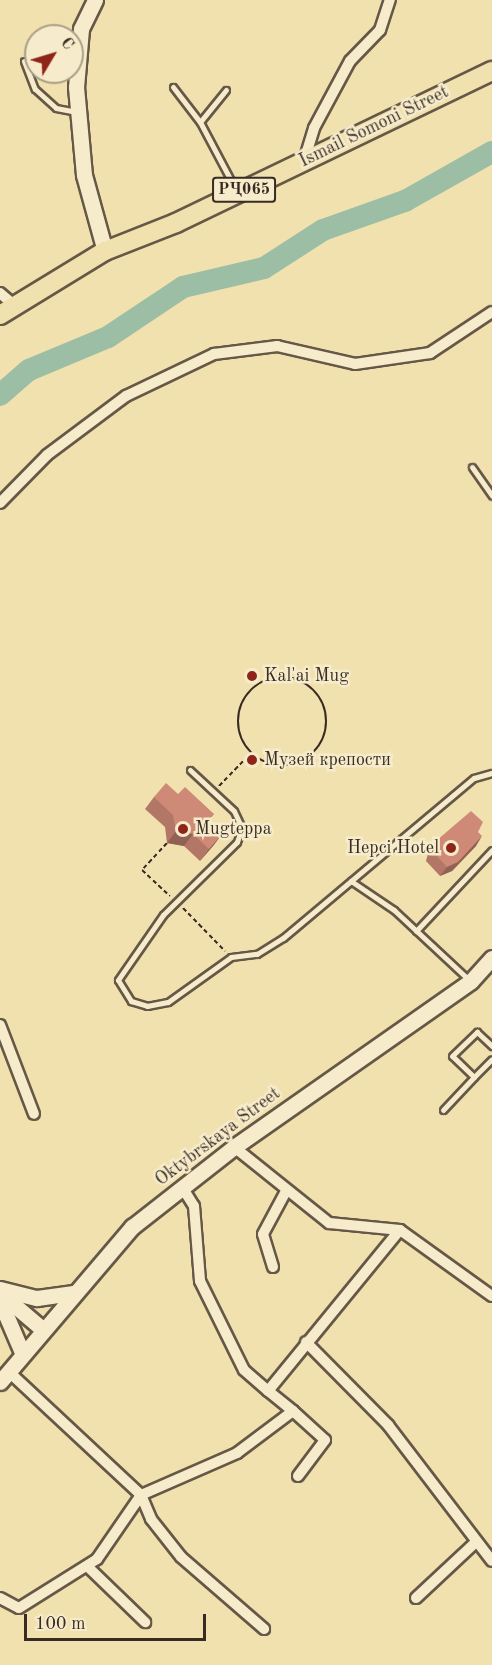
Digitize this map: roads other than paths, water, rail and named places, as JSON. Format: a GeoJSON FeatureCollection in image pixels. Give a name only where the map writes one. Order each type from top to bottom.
{"type":"FeatureCollection","features":[{"type":"Feature","properties":{"kind":"main road"},"geometry":{"type":"LineString","coordinates":[[95,0],[81,29],[78,112],[84,175],[105,251]]}},
{"type":"Feature","properties":{"kind":"main road","name":"Ismail Somoni Street"},"geometry":{"type":"LineString","coordinates":[[7,310],[105,251],[238,193],[492,70]]}},
{"type":"Feature","properties":{"kind":"main road","name":"Oktybrskaya Street"},"geometry":{"type":"LineString","coordinates":[[4,1377],[21,1350],[132,1227],[234,1147],[471,981],[492,958]]}},
{"type":"Feature","properties":{"kind":"main road"},"geometry":{"type":"LineString","coordinates":[[0,1291],[37,1298],[72,1293]]}},
{"type":"Feature","properties":{"kind":"main road"},"geometry":{"type":"LineString","coordinates":[[0,1291],[41,1328]]}},
{"type":"Feature","properties":{"kind":"main road"},"geometry":{"type":"LineString","coordinates":[[0,1301],[21,1350]]}},
{"type":"Feature","properties":{"kind":"street"},"geometry":{"type":"LineString","coordinates":[[303,161],[314,128],[350,61],[381,30],[390,0]]}},
{"type":"Feature","properties":{"kind":"street"},"geometry":{"type":"LineString","coordinates":[[0,293],[7,310]]}},
{"type":"Feature","properties":{"kind":"street"},"geometry":{"type":"LineString","coordinates":[[0,503],[47,455],[126,396],[214,354],[277,346],[355,364],[419,355],[464,335],[492,312]]}},
{"type":"Feature","properties":{"kind":"street"},"geometry":{"type":"LineString","coordinates":[[0,1025],[34,1114]]}},
{"type":"Feature","properties":{"kind":"street"},"geometry":{"type":"LineString","coordinates":[[234,1147],[285,1193],[329,1224],[400,1230],[492,1296]]}},
{"type":"Feature","properties":{"kind":"street"},"geometry":{"type":"LineString","coordinates":[[182,1187],[194,1206],[200,1281],[244,1370],[325,1440],[298,1476]]}},
{"type":"Feature","properties":{"kind":"street"},"geometry":{"type":"LineString","coordinates":[[273,1266],[263,1234],[285,1193]]}},
{"type":"Feature","properties":{"kind":"street"},"geometry":{"type":"LineString","coordinates":[[268,1391],[400,1230]]}},
{"type":"Feature","properties":{"kind":"street"},"geometry":{"type":"LineString","coordinates":[[306,1342],[388,1425],[492,1561]]}},
{"type":"Feature","properties":{"kind":"street"},"geometry":{"type":"LineString","coordinates":[[4,1377],[141,1495],[151,1519],[181,1557],[264,1629]]}},
{"type":"Feature","properties":{"kind":"street"},"geometry":{"type":"LineString","coordinates":[[0,1599],[19,1608],[87,1566],[97,1559],[141,1495],[237,1453],[293,1411]]}},
{"type":"Feature","properties":{"kind":"street"},"geometry":{"type":"LineString","coordinates":[[416,1598],[477,1541]]}},
{"type":"Feature","properties":{"kind":"street"},"geometry":{"type":"LineString","coordinates":[[87,1566],[145,1622]]}},
{"type":"Feature","properties":{"kind":"lane"},"geometry":{"type":"LineString","coordinates":[[33,84],[35,89],[56,108],[78,112]]}},
{"type":"Feature","properties":{"kind":"lane"},"geometry":{"type":"LineString","coordinates":[[173,87],[200,123],[238,193]]}},
{"type":"Feature","properties":{"kind":"lane"},"geometry":{"type":"LineString","coordinates":[[200,123],[226,90]]}},
{"type":"Feature","properties":{"kind":"lane"},"geometry":{"type":"LineString","coordinates":[[472,467],[492,496]]}},
{"type":"Feature","properties":{"kind":"lane"},"geometry":{"type":"LineString","coordinates":[[190,770],[234,811],[242,828],[237,843],[176,902],[118,980],[131,1001],[168,1002],[231,957],[257,954],[351,881],[474,778],[492,773]]}},
{"type":"Feature","properties":{"kind":"lane"},"geometry":{"type":"LineString","coordinates":[[416,931],[492,850]]}},
{"type":"Feature","properties":{"kind":"lane"},"geometry":{"type":"LineString","coordinates":[[351,881],[416,931],[471,981]]}},
{"type":"Feature","properties":{"kind":"lane"},"geometry":{"type":"LineString","coordinates":[[474,1077],[452,1056],[477,1032],[492,1046]]}},
{"type":"Feature","properties":{"kind":"lane"},"geometry":{"type":"LineString","coordinates":[[443,1110],[492,1059]]}},
{"type":"Feature","properties":{"kind":"waterway"},"geometry":{"type":"LineString","coordinates":[[0,395],[29,370],[108,337],[183,287],[264,268],[323,230],[405,201],[492,152]]}},
{"type":"Feature","properties":{"kind":"place","name":"Kal'ai Mug"},"geometry":{"type":"Point","coordinates":[252,676]}},
{"type":"Feature","properties":{"kind":"place","name":"Музей крепости"},"geometry":{"type":"Point","coordinates":[252,760]}},
{"type":"Feature","properties":{"kind":"place","name":"Mugteppa"},"geometry":{"type":"Point","coordinates":[183,829]}},
{"type":"Feature","properties":{"kind":"place","name":"Hepci Hotel"},"geometry":{"type":"Point","coordinates":[451,848]}}]}
